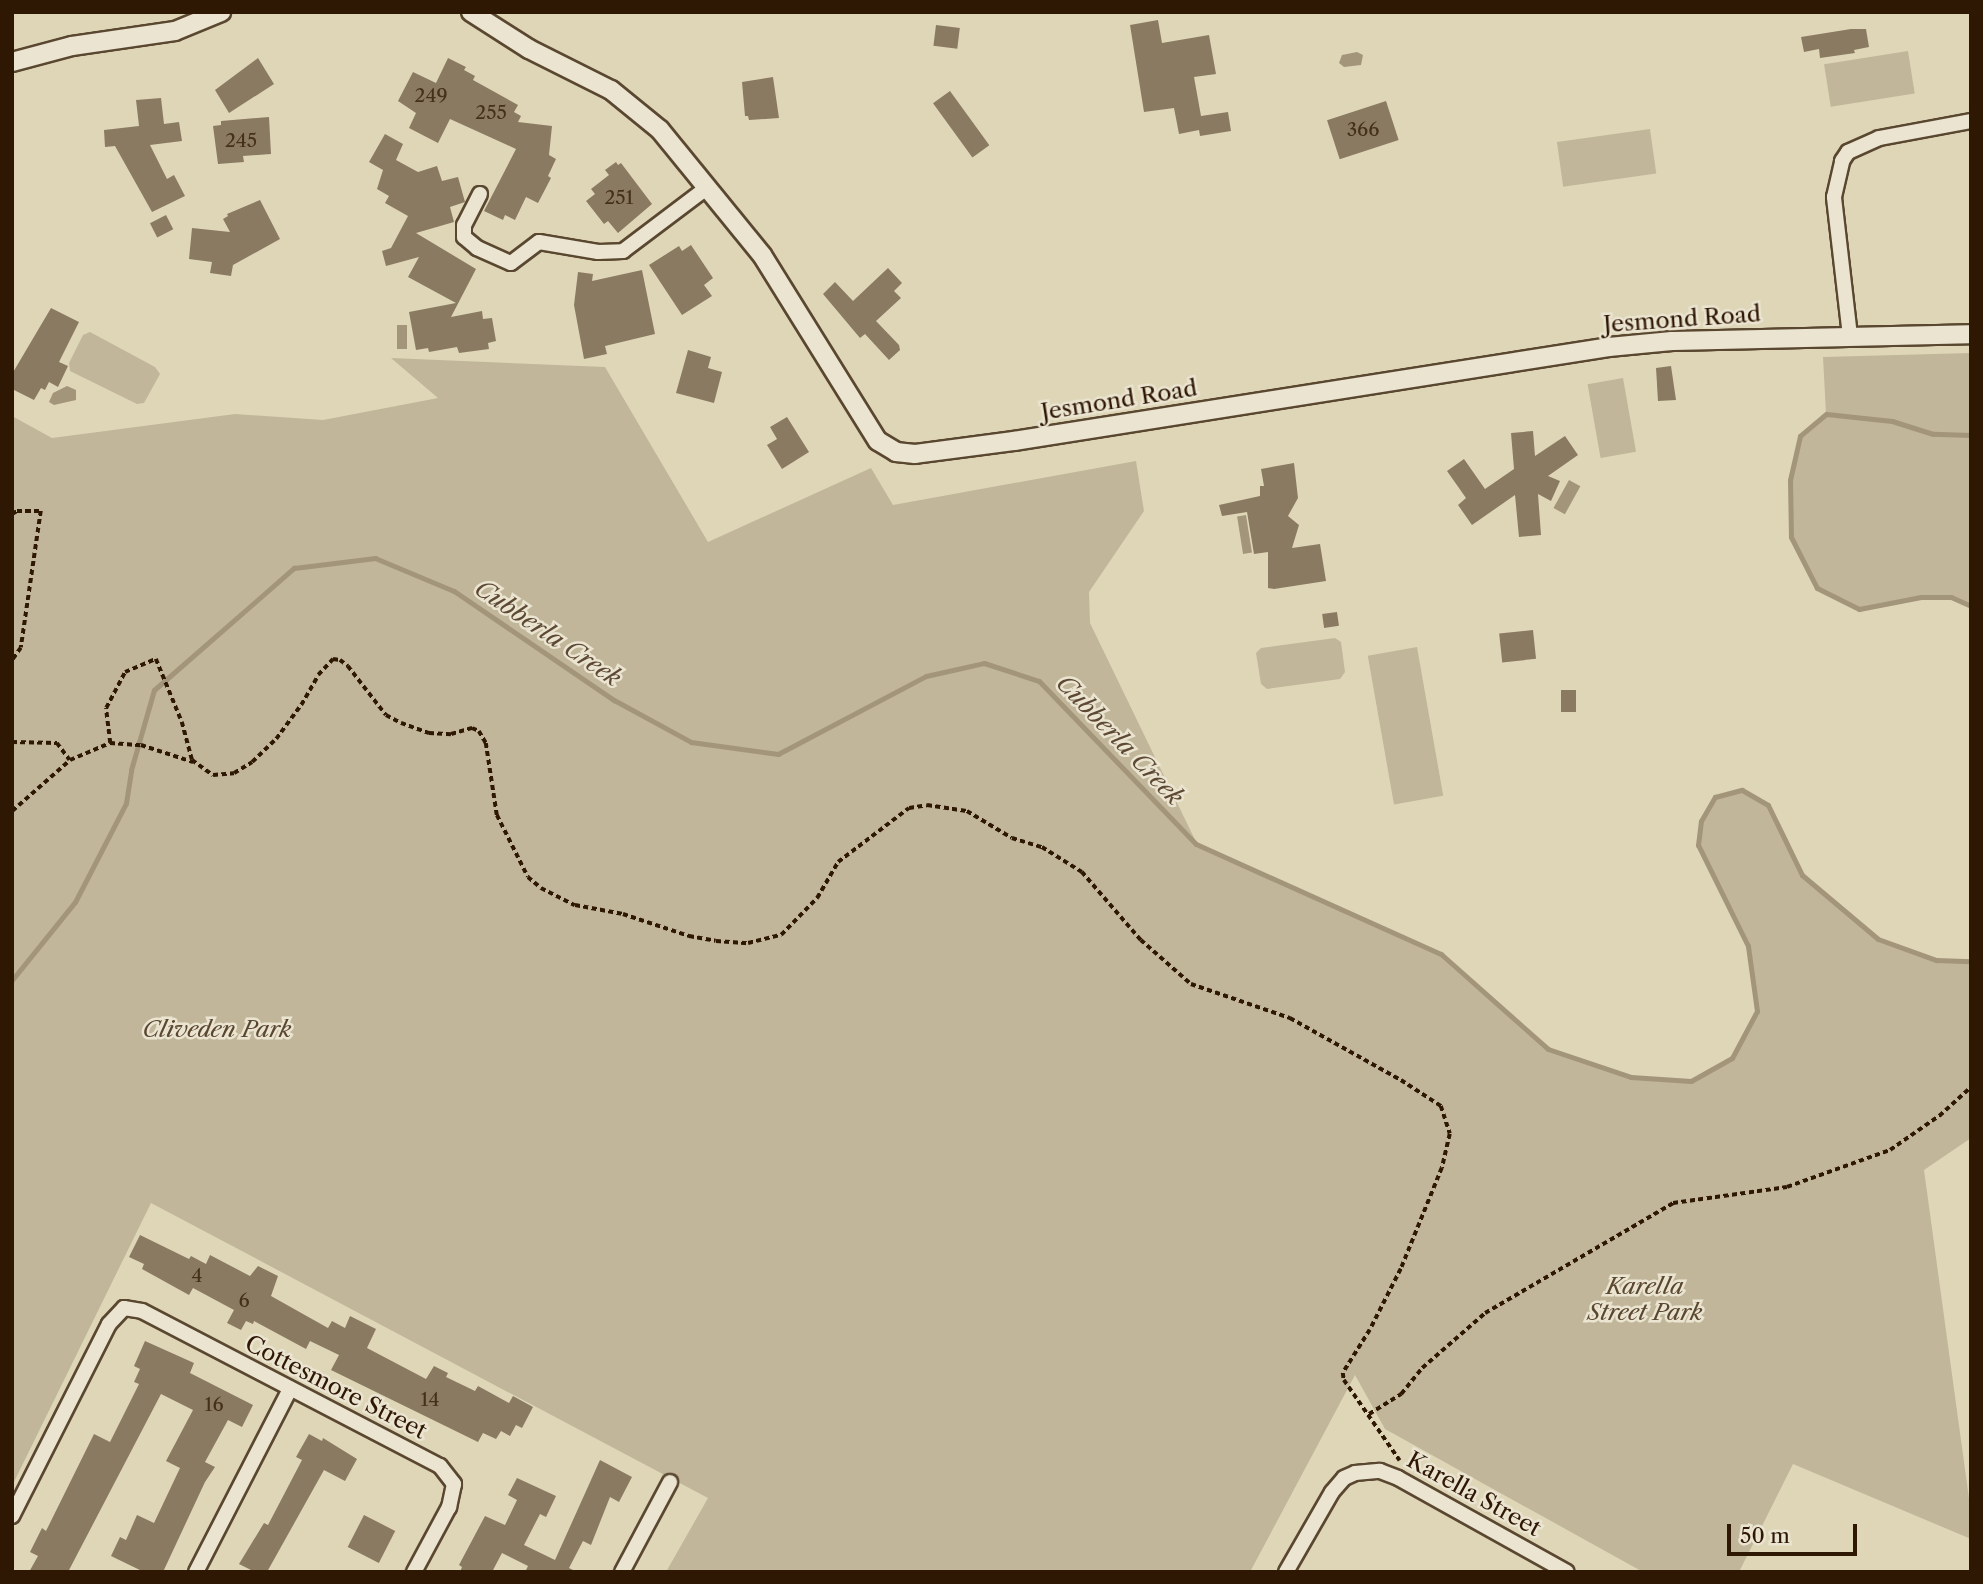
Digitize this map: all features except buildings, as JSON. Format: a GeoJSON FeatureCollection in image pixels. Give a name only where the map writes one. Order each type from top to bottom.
{"type":"FeatureCollection","features":[{"type":"Feature","properties":{"kind":"street"},"geometry":{"type":"LineString","coordinates":[[12,62],[72,46],[175,31],[221,12]]}},
{"type":"Feature","properties":{"kind":"street","name":"Jesmond Road"},"geometry":{"type":"LineString","coordinates":[[471,12],[529,49],[611,90],[638,109],[660,130],[762,255],[878,442],[895,452],[915,454],[1009,442],[1609,347],[1672,341],[1971,334]]}},
{"type":"Feature","properties":{"kind":"street"},"geometry":{"type":"LineString","coordinates":[[1850,336],[1834,197],[1842,161],[1849,152],[1879,138],[1971,121]]}},
{"type":"Feature","properties":{"kind":"street"},"geometry":{"type":"LineString","coordinates":[[480,194],[464,225],[464,237],[477,248],[511,263],[539,242],[609,254],[623,251],[708,187]]}},
{"type":"Feature","properties":{"kind":"street","name":"Cottesmore Street"},"geometry":{"type":"LineString","coordinates":[[12,1516],[108,1324],[124,1308],[142,1311],[440,1466],[454,1484],[449,1507],[414,1572]]}},
{"type":"Feature","properties":{"kind":"street"},"geometry":{"type":"LineString","coordinates":[[195,1572],[290,1389]]}},
{"type":"Feature","properties":{"kind":"street","name":"Karella Street"},"geometry":{"type":"LineString","coordinates":[[1286,1572],[1332,1492],[1344,1478],[1355,1473],[1380,1471],[1392,1474],[1567,1572]]}},
{"type":"Feature","properties":{"kind":"street"},"geometry":{"type":"LineString","coordinates":[[622,1572],[670,1482]]}},
{"type":"Feature","properties":{"kind":"path"},"geometry":{"type":"LineString","coordinates":[[12,514],[17,511],[41,511],[21,648],[12,661]]}},
{"type":"Feature","properties":{"kind":"path"},"geometry":{"type":"LineString","coordinates":[[110,743],[106,708],[125,672],[156,659],[195,763]]}},
{"type":"Feature","properties":{"kind":"path"},"geometry":{"type":"LineString","coordinates":[[12,811],[70,761],[110,743],[141,745],[195,763],[213,775],[234,773],[252,762],[276,739],[301,705],[318,675],[333,659],[348,666],[386,715],[414,730],[451,734],[472,728],[479,731],[486,743],[497,815],[528,877],[541,888],[575,905],[623,914],[689,936],[748,943],[781,935],[817,898],[838,862],[909,808],[927,805],[967,811],[1012,838],[1055,854],[1082,872],[1140,940],[1191,984],[1290,1018],[1401,1080],[1441,1107],[1446,1115],[1450,1134],[1429,1200],[1370,1330],[1343,1373],[1344,1380],[1400,1461]]}},
{"type":"Feature","properties":{"kind":"path"},"geometry":{"type":"LineString","coordinates":[[12,742],[57,743],[70,761]]}},
{"type":"Feature","properties":{"kind":"path"},"geometry":{"type":"LineString","coordinates":[[1369,1414],[1401,1394],[1422,1368],[1485,1313],[1673,1203],[1787,1186],[1891,1150],[1938,1116],[1971,1087]]}},
{"type":"Feature","properties":{"kind":"green space"},"geometry":{"type":"Polygon","coordinates":[[[1908,51],[1915,93],[1831,107],[1824,64],[1908,51]]]}},
{"type":"Feature","properties":{"kind":"green space"},"geometry":{"type":"Polygon","coordinates":[[[1650,129],[1656,174],[1563,187],[1557,142],[1650,129]]]}},
{"type":"Feature","properties":{"kind":"green space"},"geometry":{"type":"Polygon","coordinates":[[[90,332],[155,367],[160,374],[144,403],[137,404],[70,371],[69,363],[83,335],[90,332]]]}},
{"type":"Feature","properties":{"kind":"green space"},"geometry":{"type":"Polygon","coordinates":[[[1971,353],[1971,606],[1951,597],[1921,597],[1859,609],[1817,588],[1791,537],[1790,480],[1800,436],[1826,414],[1823,357],[1971,353]]]}},
{"type":"Feature","properties":{"kind":"green space"},"geometry":{"type":"Polygon","coordinates":[[[391,358],[605,367],[708,542],[871,468],[893,505],[1136,461],[1144,511],[1089,592],[1090,623],[1197,844],[1441,954],[1548,1049],[1631,1077],[1691,1081],[1731,1058],[1757,1011],[1748,946],[1698,845],[1701,821],[1715,797],[1742,790],[1768,805],[1802,875],[1878,939],[1936,960],[1971,961],[1971,1138],[1924,1170],[1971,1513],[1971,1539],[1793,1464],[1739,1572],[1643,1572],[1385,1429],[1355,1375],[1250,1572],[666,1572],[708,1498],[151,1203],[12,1486],[12,416],[52,438],[235,414],[323,420],[438,398],[391,358]]]}},
{"type":"Feature","properties":{"kind":"green space"},"geometry":{"type":"Polygon","coordinates":[[[1623,378],[1636,452],[1601,458],[1588,384],[1623,378]]]}},
{"type":"Feature","properties":{"kind":"green space"},"geometry":{"type":"Polygon","coordinates":[[[1335,638],[1341,642],[1345,672],[1340,679],[1267,689],[1261,684],[1256,653],[1261,648],[1335,638]]]}},
{"type":"Feature","properties":{"kind":"green space"},"geometry":{"type":"Polygon","coordinates":[[[1417,647],[1443,796],[1394,804],[1368,656],[1417,647]]]}},
{"type":"Feature","properties":{"kind":"shaded area"},"geometry":{"type":"Polygon","coordinates":[[[1357,52],[1363,55],[1361,65],[1344,67],[1339,63],[1342,55],[1357,52]]]}},
{"type":"Feature","properties":{"kind":"shaded area"},"geometry":{"type":"Polygon","coordinates":[[[397,325],[407,325],[407,349],[397,349],[397,325]]]}},
{"type":"Feature","properties":{"kind":"shaded area"},"geometry":{"type":"Polygon","coordinates":[[[67,386],[76,390],[76,400],[54,405],[49,402],[53,393],[67,386]]]}},
{"type":"Feature","properties":{"kind":"shaded area"},"geometry":{"type":"Polygon","coordinates":[[[1569,480],[1580,486],[1565,514],[1553,508],[1569,480]]]}},
{"type":"Feature","properties":{"kind":"shaded area"},"geometry":{"type":"Polygon","coordinates":[[[1246,515],[1252,553],[1243,554],[1237,516],[1246,515]]]}},
{"type":"Feature","properties":{"kind":"waterway","name":"Cubberla Creek"},"geometry":{"type":"LineString","coordinates":[[1971,435],[1933,434],[1892,421],[1826,414],[1800,436],[1790,480],[1791,537],[1817,588],[1859,609],[1921,597],[1951,597],[1971,606]]}},
{"type":"Feature","properties":{"kind":"waterway","name":"Cubberla Creek"},"geometry":{"type":"LineString","coordinates":[[12,980],[75,902],[126,803],[131,770],[154,690],[294,568],[375,558],[454,591],[614,700],[691,742],[778,754],[926,676],[984,663],[1039,681],[1196,844],[1441,954],[1548,1049],[1631,1077],[1691,1081],[1732,1058],[1757,1011],[1748,946],[1698,845],[1701,821],[1715,797],[1742,790],[1768,805],[1802,875],[1878,939],[1936,960],[1971,961]]}},
{"type":"Feature","properties":{"kind":"park label","name":"Cliveden Park"},"geometry":{"type":"Point","coordinates":[217,1029]}},
{"type":"Feature","properties":{"kind":"park label","name":"Karella Street Park"},"geometry":{"type":"Point","coordinates":[1645,1299]}}]}
